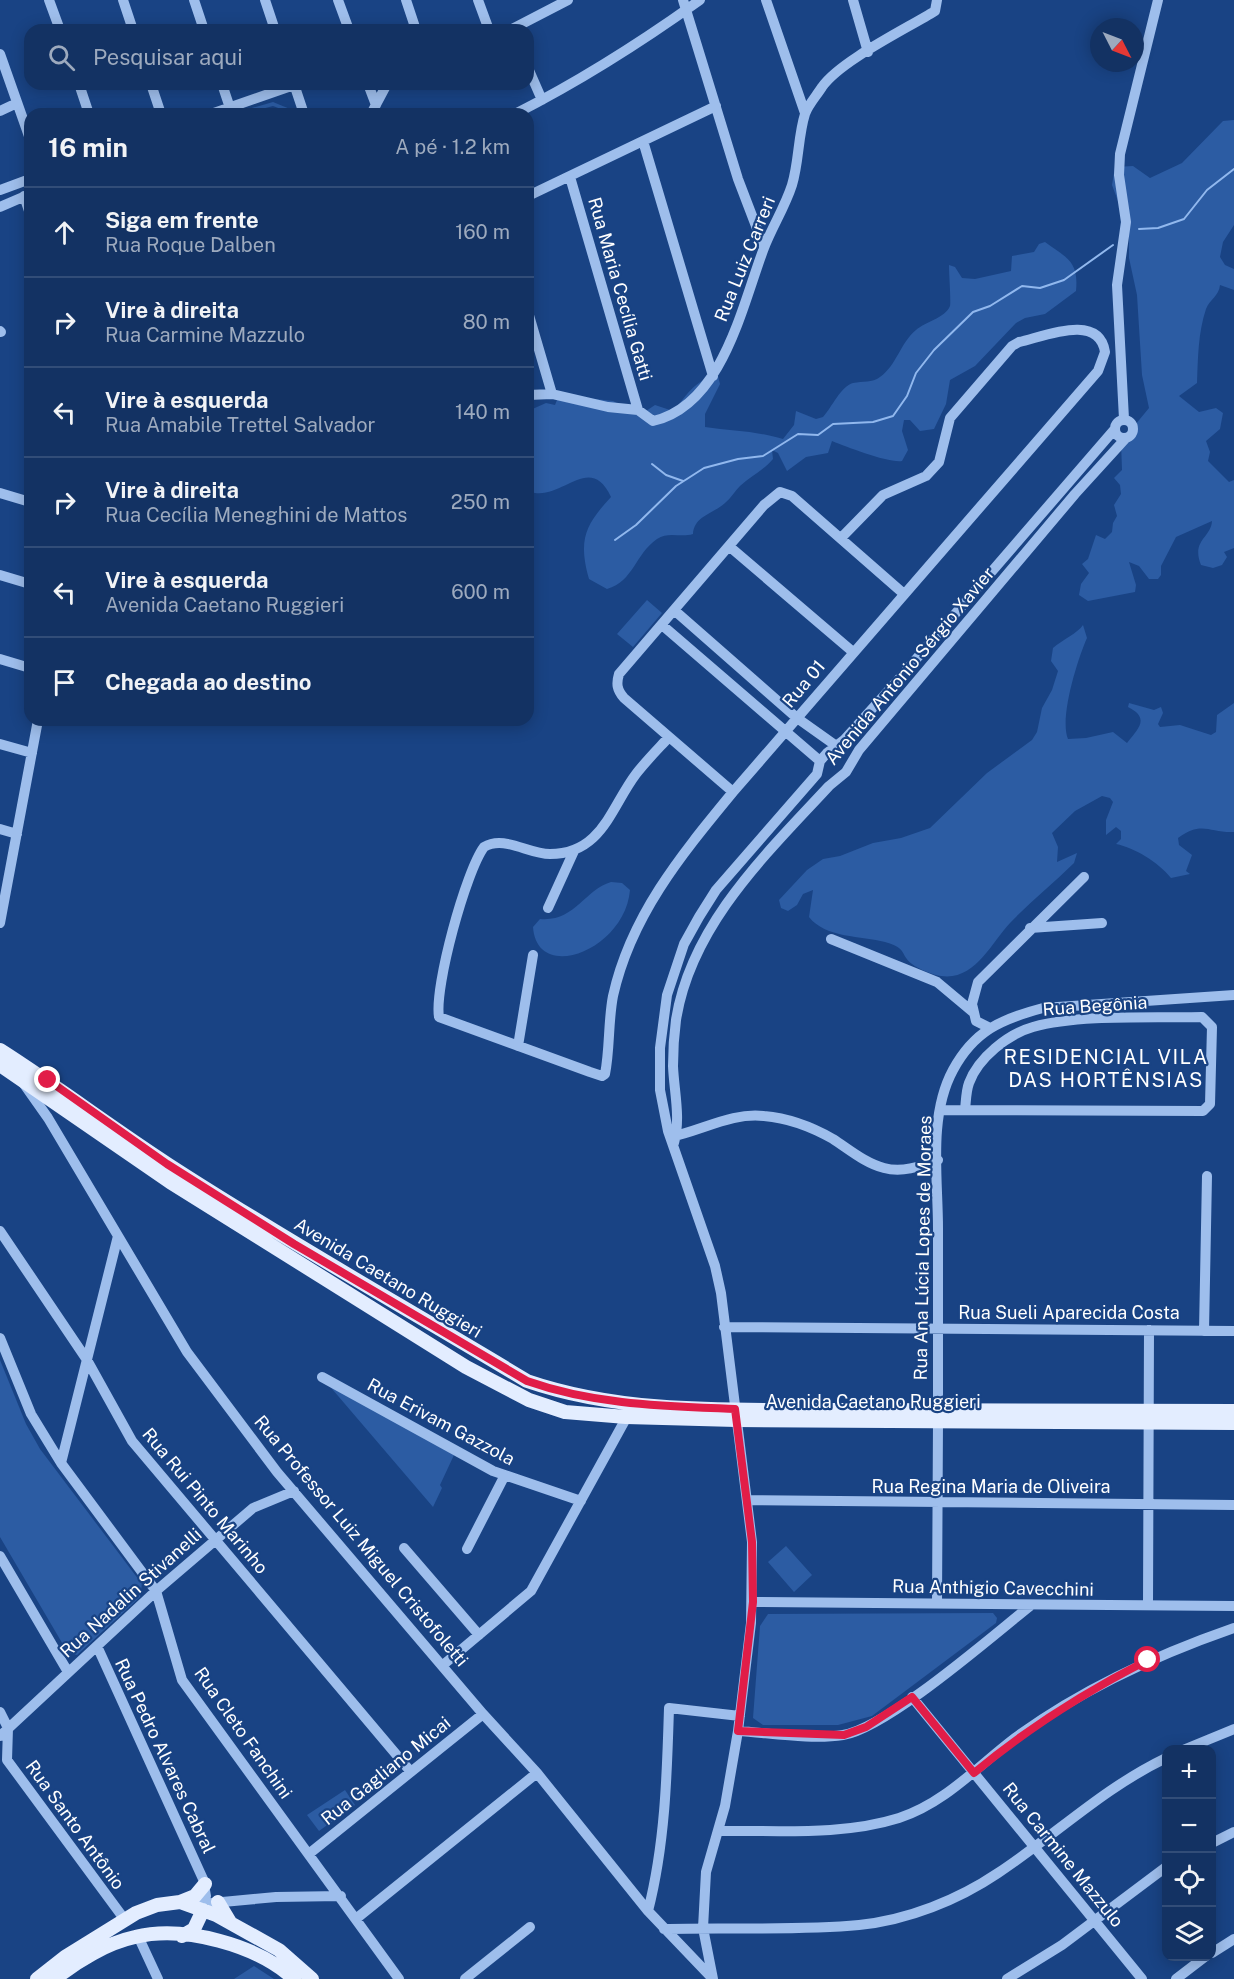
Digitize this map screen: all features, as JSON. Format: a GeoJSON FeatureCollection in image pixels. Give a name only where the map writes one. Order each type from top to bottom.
{"type":"FeatureCollection","features":[{"type":"Feature","properties":{"kind":"main road","name":"Avenida Caetano Ruggieri"},"geometry":{"type":"LineString","coordinates":[[0,1050],[48,1080],[167,1164],[294,1244],[527,1381],[561,1393],[634,1405],[736,1414]]}},
{"type":"Feature","properties":{"kind":"main road","name":"Avenida Caetano Ruggieri"},"geometry":{"type":"LineString","coordinates":[[0,1065],[170,1182],[466,1367],[529,1400],[565,1412],[626,1417],[736,1414],[1148,1417],[1234,1423]]}},
{"type":"Feature","properties":{"kind":"main road","name":"Avenida Caetano Ruggieri"},"geometry":{"type":"LineString","coordinates":[[1148,1417],[1234,1411]]}},
{"type":"Feature","properties":{"kind":"main road"},"geometry":{"type":"LineString","coordinates":[[37,1979],[65,1957],[146,1908],[209,1896]]}},
{"type":"Feature","properties":{"kind":"main road"},"geometry":{"type":"LineString","coordinates":[[209,1896],[231,1924],[290,1958],[312,1979]]}},
{"type":"Feature","properties":{"kind":"main road"},"geometry":{"type":"LineString","coordinates":[[182,1936],[194,1929],[209,1896]]}},
{"type":"Feature","properties":{"kind":"main road"},"geometry":{"type":"LineString","coordinates":[[55,1979],[119,1941],[138,1936],[182,1936],[240,1945],[270,1960],[294,1979]]}},
{"type":"Feature","properties":{"kind":"street"},"geometry":{"type":"LineString","coordinates":[[49,0],[58,24]]}},
{"type":"Feature","properties":{"kind":"street"},"geometry":{"type":"LineString","coordinates":[[123,0],[131,24]]}},
{"type":"Feature","properties":{"kind":"street"},"geometry":{"type":"LineString","coordinates":[[194,0],[202,24]]}},
{"type":"Feature","properties":{"kind":"street"},"geometry":{"type":"LineString","coordinates":[[265,0],[273,24]]}},
{"type":"Feature","properties":{"kind":"street"},"geometry":{"type":"LineString","coordinates":[[338,0],[347,24]]}},
{"type":"Feature","properties":{"kind":"street"},"geometry":{"type":"LineString","coordinates":[[406,0],[414,24]]}},
{"type":"Feature","properties":{"kind":"street"},"geometry":{"type":"LineString","coordinates":[[478,0],[487,24]]}},
{"type":"Feature","properties":{"kind":"street"},"geometry":{"type":"LineString","coordinates":[[522,24],[568,0]]}},
{"type":"Feature","properties":{"kind":"street"},"geometry":{"type":"LineString","coordinates":[[527,108],[645,40],[685,5],[700,0]]}},
{"type":"Feature","properties":{"kind":"street"},"geometry":{"type":"LineString","coordinates":[[766,0],[805,113]]}},
{"type":"Feature","properties":{"kind":"street"},"geometry":{"type":"LineString","coordinates":[[852,0],[868,52]]}},
{"type":"Feature","properties":{"kind":"street"},"geometry":{"type":"LineString","coordinates":[[1124,420],[1118,285],[1126,222],[1119,175],[1120,154],[1158,0]]}},
{"type":"Feature","properties":{"kind":"street","name":"Rua Luiz Carreri"},"geometry":{"type":"LineString","coordinates":[[534,395],[552,394],[608,407],[638,410],[653,421],[664,418],[689,402],[713,376],[741,315],[764,247],[791,188],[799,161],[805,113],[830,77],[936,4]]}},
{"type":"Feature","properties":{"kind":"street"},"geometry":{"type":"LineString","coordinates":[[685,5],[738,179],[764,247]]}},
{"type":"Feature","properties":{"kind":"street"},"geometry":{"type":"LineString","coordinates":[[0,54],[24,122]]}},
{"type":"Feature","properties":{"kind":"street"},"geometry":{"type":"LineString","coordinates":[[534,82],[542,100]]}},
{"type":"Feature","properties":{"kind":"street"},"geometry":{"type":"LineString","coordinates":[[81,90],[87,108]]}},
{"type":"Feature","properties":{"kind":"street"},"geometry":{"type":"LineString","coordinates":[[153,90],[159,108]]}},
{"type":"Feature","properties":{"kind":"street"},"geometry":{"type":"LineString","coordinates":[[224,90],[230,108],[280,90]]}},
{"type":"Feature","properties":{"kind":"street"},"geometry":{"type":"LineString","coordinates":[[296,90],[302,108]]}},
{"type":"Feature","properties":{"kind":"street"},"geometry":{"type":"LineString","coordinates":[[369,90],[373,108]]}},
{"type":"Feature","properties":{"kind":"street"},"geometry":{"type":"LineString","coordinates":[[374,108],[384,90]]}},
{"type":"Feature","properties":{"kind":"street"},"geometry":{"type":"LineString","coordinates":[[0,111],[17,103]]}},
{"type":"Feature","properties":{"kind":"street"},"geometry":{"type":"LineString","coordinates":[[534,193],[716,106]]}},
{"type":"Feature","properties":{"kind":"street"},"geometry":{"type":"LineString","coordinates":[[643,141],[713,376]]}},
{"type":"Feature","properties":{"kind":"street","name":"Rua Maria Cecília Gatti"},"geometry":{"type":"LineString","coordinates":[[570,177],[638,410]]}},
{"type":"Feature","properties":{"kind":"street"},"geometry":{"type":"LineString","coordinates":[[0,190],[24,181]]}},
{"type":"Feature","properties":{"kind":"street"},"geometry":{"type":"LineString","coordinates":[[0,207],[24,196]]}},
{"type":"Feature","properties":{"kind":"street","name":"Rua 01"},"geometry":{"type":"LineString","coordinates":[[518,1046],[602,1076],[606,1072],[613,996],[628,948],[654,894],[685,850],[733,792],[1098,371],[1104,358],[1104,344],[1094,333],[1078,329],[1024,341],[1012,346],[954,412],[939,462],[926,476],[883,495],[841,538]]}},
{"type":"Feature","properties":{"kind":"street"},"geometry":{"type":"LineString","coordinates":[[534,332],[552,394]]}},
{"type":"Feature","properties":{"kind":"street"},"geometry":{"type":"LineString","coordinates":[[1124,420],[1131,422],[1133,429],[1126,438],[1118,436],[1114,430],[1118,421],[1124,420]]}},
{"type":"Feature","properties":{"kind":"street","name":"Avenida Antonio Sérgio Xavier"},"geometry":{"type":"LineString","coordinates":[[673,1139],[660,1090],[660,1048],[667,995],[684,944],[716,890],[817,774],[820,761],[839,743],[1114,430]]}},
{"type":"Feature","properties":{"kind":"street","name":"Avenida Antonio Sérgio Xavier"},"geometry":{"type":"LineString","coordinates":[[673,1139],[673,1065],[676,1031],[688,972],[707,932],[734,893],[829,786],[846,772],[859,750],[1075,494],[1126,438]]}},
{"type":"Feature","properties":{"kind":"street"},"geometry":{"type":"LineString","coordinates":[[733,792],[624,698],[617,686],[619,674],[768,500],[780,492],[792,496],[904,594]]}},
{"type":"Feature","properties":{"kind":"street"},"geometry":{"type":"LineString","coordinates":[[0,493],[24,500]]}},
{"type":"Feature","properties":{"kind":"street"},"geometry":{"type":"LineString","coordinates":[[730,547],[853,652]]}},
{"type":"Feature","properties":{"kind":"street"},"geometry":{"type":"LineString","coordinates":[[0,576],[24,582]]}},
{"type":"Feature","properties":{"kind":"street"},"geometry":{"type":"LineString","coordinates":[[674,610],[797,718],[839,743],[859,750]]}},
{"type":"Feature","properties":{"kind":"street"},"geometry":{"type":"LineString","coordinates":[[662,624],[787,730],[820,761]]}},
{"type":"Feature","properties":{"kind":"street"},"geometry":{"type":"LineString","coordinates":[[0,659],[24,666]]}},
{"type":"Feature","properties":{"kind":"street"},"geometry":{"type":"LineString","coordinates":[[0,923],[37,726]]}},
{"type":"Feature","properties":{"kind":"street"},"geometry":{"type":"LineString","coordinates":[[532,955],[518,1046],[438,1016],[446,958],[459,911],[480,852],[490,843],[502,842],[550,854],[574,850],[596,836],[615,812],[622,795],[636,774],[669,736]]}},
{"type":"Feature","properties":{"kind":"street"},"geometry":{"type":"LineString","coordinates":[[0,744],[32,753]]}},
{"type":"Feature","properties":{"kind":"street"},"geometry":{"type":"LineString","coordinates":[[817,774],[829,786]]}},
{"type":"Feature","properties":{"kind":"street"},"geometry":{"type":"LineString","coordinates":[[0,829],[17,834]]}},
{"type":"Feature","properties":{"kind":"street"},"geometry":{"type":"LineString","coordinates":[[548,908],[574,850]]}},
{"type":"Feature","properties":{"kind":"street"},"geometry":{"type":"LineString","coordinates":[[988,1028],[976,1021],[974,1013],[973,993],[978,982],[1084,877]]}},
{"type":"Feature","properties":{"kind":"street"},"geometry":{"type":"LineString","coordinates":[[1030,928],[1102,923]]}},
{"type":"Feature","properties":{"kind":"street"},"geometry":{"type":"LineString","coordinates":[[831,939],[937,982],[974,1013]]}},
{"type":"Feature","properties":{"kind":"street","name":"Rua Ana Lúcia Lopes de Moraes"},"geometry":{"type":"LineString","coordinates":[[938,1603],[938,1160],[940,1110],[952,1072],[972,1042],[988,1028],[1019,1014],[1065,1005],[1234,995]]}},
{"type":"Feature","properties":{"kind":"street","name":"Rua Begônia"},"geometry":{"type":"LineString","coordinates":[[1202,1017],[1212,1027],[1210,1104],[1207,1109],[1198,1112],[965,1110],[969,1083],[977,1068],[990,1053],[1011,1037],[1033,1027],[1079,1021],[1202,1017]]}},
{"type":"Feature","properties":{"kind":"street","name":"Rua Professor Luiz Miguel Cristofoletti"},"geometry":{"type":"LineString","coordinates":[[18,1076],[48,1118],[187,1352],[277,1472],[483,1714],[537,1773],[648,1911],[713,1979]]}},
{"type":"Feature","properties":{"kind":"street","name":"Rua Professor Luiz Miguel Cristofoletti"},"geometry":{"type":"LineString","coordinates":[[48,1080],[45,1095],[48,1118]]}},
{"type":"Feature","properties":{"kind":"street"},"geometry":{"type":"LineString","coordinates":[[940,1110],[965,1110]]}},
{"type":"Feature","properties":{"kind":"street"},"geometry":{"type":"LineString","coordinates":[[713,1979],[703,1928],[706,1872],[718,1831],[738,1731],[753,1602],[752,1542],[717,1273],[673,1139],[727,1120],[762,1115],[792,1120],[830,1138],[866,1161],[886,1169],[909,1169],[938,1160]]}},
{"type":"Feature","properties":{"kind":"street"},"geometry":{"type":"LineString","coordinates":[[1204,1331],[1207,1176]]}},
{"type":"Feature","properties":{"kind":"street","name":"Rua Rui Pinto Marinho"},"geometry":{"type":"LineString","coordinates":[[0,1231],[87,1360],[132,1441],[411,1772]]}},
{"type":"Feature","properties":{"kind":"street"},"geometry":{"type":"LineString","coordinates":[[61,1463],[118,1236]]}},
{"type":"Feature","properties":{"kind":"street","name":"Rua Sueli Aparecida Costa"},"geometry":{"type":"LineString","coordinates":[[724,1327],[1234,1331]]}},
{"type":"Feature","properties":{"kind":"street"},"geometry":{"type":"LineString","coordinates":[[1148,1605],[1149,1330]]}},
{"type":"Feature","properties":{"kind":"street","name":"Rua Cleto Fanchini"},"geometry":{"type":"LineString","coordinates":[[0,1338],[31,1414],[61,1463],[156,1591],[182,1680],[357,1918],[399,1979]]}},
{"type":"Feature","properties":{"kind":"street","name":"Rua Erivam Gazzola"},"geometry":{"type":"LineString","coordinates":[[322,1377],[476,1462],[505,1475],[581,1501]]}},
{"type":"Feature","properties":{"kind":"street"},"geometry":{"type":"LineString","coordinates":[[443,1665],[531,1591],[634,1405]]}},
{"type":"Feature","properties":{"kind":"street"},"geometry":{"type":"LineString","coordinates":[[467,1549],[505,1475]]}},
{"type":"Feature","properties":{"kind":"street","name":"Rua Nadalin Stivanelli"},"geometry":{"type":"LineString","coordinates":[[0,1736],[215,1539],[259,1504],[294,1491]]}},
{"type":"Feature","properties":{"kind":"street","name":"Rua Regina Maria de Oliveira"},"geometry":{"type":"LineString","coordinates":[[748,1500],[937,1504],[1234,1504]]}},
{"type":"Feature","properties":{"kind":"street"},"geometry":{"type":"LineString","coordinates":[[404,1548],[479,1635]]}},
{"type":"Feature","properties":{"kind":"street"},"geometry":{"type":"LineString","coordinates":[[0,1556],[68,1672]]}},
{"type":"Feature","properties":{"kind":"street","name":"Rua Anthigio Cavecchini"},"geometry":{"type":"LineString","coordinates":[[753,1602],[1234,1606]]}},
{"type":"Feature","properties":{"kind":"street"},"geometry":{"type":"LineString","coordinates":[[738,1731],[844,1735],[866,1727],[912,1697],[1030,1606]]}},
{"type":"Feature","properties":{"kind":"street"},"geometry":{"type":"LineString","coordinates":[[718,1831],[858,1829],[902,1817],[950,1792],[1015,1739],[1101,1684],[1148,1660],[1234,1628]]}},
{"type":"Feature","properties":{"kind":"street","name":"Rua Pedro Alvares Cabral"},"geometry":{"type":"LineString","coordinates":[[97,1646],[209,1896]]}},
{"type":"Feature","properties":{"kind":"street","name":"Rua Carmine Mazzulo"},"geometry":{"type":"LineString","coordinates":[[912,1697],[1142,1979]]}},
{"type":"Feature","properties":{"kind":"street"},"geometry":{"type":"LineString","coordinates":[[648,1911],[658,1873],[667,1786],[669,1708],[740,1716]]}},
{"type":"Feature","properties":{"kind":"street","name":"Rua Santo Antônio"},"geometry":{"type":"LineString","coordinates":[[0,1712],[8,1728],[4,1758],[125,1920]]}},
{"type":"Feature","properties":{"kind":"street","name":"Rua Gagliano Micai"},"geometry":{"type":"LineString","coordinates":[[309,1853],[483,1714]]}},
{"type":"Feature","properties":{"kind":"street"},"geometry":{"type":"LineString","coordinates":[[1193,1745],[1234,1729]]}},
{"type":"Feature","properties":{"kind":"street"},"geometry":{"type":"LineString","coordinates":[[664,1929],[860,1925],[894,1918],[956,1897],[998,1873],[1116,1784],[1162,1761]]}},
{"type":"Feature","properties":{"kind":"street"},"geometry":{"type":"LineString","coordinates":[[357,1918],[537,1773]]}},
{"type":"Feature","properties":{"kind":"street"},"geometry":{"type":"LineString","coordinates":[[1216,1841],[1234,1832]]}},
{"type":"Feature","properties":{"kind":"street"},"geometry":{"type":"LineString","coordinates":[[1007,1979],[1062,1945],[1162,1871]]}},
{"type":"Feature","properties":{"kind":"street"},"geometry":{"type":"LineString","coordinates":[[209,1896],[341,1896]]}},
{"type":"Feature","properties":{"kind":"street"},"geometry":{"type":"LineString","coordinates":[[465,1979],[530,1927]]}},
{"type":"Feature","properties":{"kind":"street"},"geometry":{"type":"LineString","coordinates":[[138,1936],[158,1979]]}},
{"type":"Feature","properties":{"kind":"street"},"geometry":{"type":"LineString","coordinates":[[1216,1950],[1234,1939]]}},
{"type":"Feature","properties":{"kind":"street"},"geometry":{"type":"LineString","coordinates":[[1176,1979],[1199,1961]]}},
{"type":"Feature","properties":{"kind":"shaded area"},"geometry":{"type":"Polygon","coordinates":[[[273,102],[288,108],[273,106],[252,108],[273,102]]]}},
{"type":"Feature","properties":{"kind":"shaded area"},"geometry":{"type":"Polygon","coordinates":[[[1234,120],[1234,225],[1223,242],[1220,257],[1225,265],[1234,269],[1234,290],[1220,285],[1206,309],[1200,336],[1197,383],[1179,396],[1199,412],[1216,408],[1223,413],[1220,429],[1206,441],[1210,452],[1208,461],[1229,482],[1234,480],[1234,548],[1224,552],[1227,557],[1222,565],[1213,568],[1201,565],[1198,550],[1212,521],[1176,537],[1161,566],[1161,575],[1158,579],[1149,579],[1139,566],[1129,562],[1136,585],[1135,592],[1088,601],[1079,595],[1081,584],[1089,573],[1082,564],[1088,559],[1096,535],[1105,539],[1112,532],[1117,516],[1114,505],[1121,494],[1120,485],[1114,478],[1122,470],[1121,442],[1149,408],[1142,375],[1137,295],[1129,258],[1129,231],[1112,185],[1115,167],[1133,166],[1150,178],[1182,163],[1223,121],[1234,120]]]}},
{"type":"Feature","properties":{"kind":"shaded area"},"geometry":{"type":"Polygon","coordinates":[[[1045,242],[1065,256],[1073,266],[1076,291],[1045,314],[1025,318],[1016,323],[975,366],[950,380],[946,404],[934,429],[920,431],[910,420],[904,420],[902,431],[908,450],[902,461],[878,457],[832,441],[828,453],[806,457],[787,471],[778,453],[772,450],[773,459],[740,486],[725,503],[700,519],[693,534],[666,535],[657,539],[623,580],[607,589],[589,579],[584,554],[584,543],[590,525],[611,497],[602,484],[593,478],[584,478],[551,491],[534,492],[534,408],[546,403],[555,405],[559,395],[613,401],[640,415],[655,405],[670,410],[676,409],[699,383],[718,376],[720,384],[705,414],[705,427],[783,439],[794,425],[796,411],[816,419],[823,417],[845,388],[853,383],[871,381],[880,377],[891,366],[911,335],[947,310],[950,306],[949,265],[955,267],[962,278],[975,279],[1011,271],[1012,256],[1034,252],[1039,244],[1045,242]]]}},
{"type":"Feature","properties":{"kind":"shaded area"},"geometry":{"type":"Polygon","coordinates":[[[647,600],[662,613],[633,647],[617,634],[647,600]]]}},
{"type":"Feature","properties":{"kind":"shaded area"},"geometry":{"type":"Polygon","coordinates":[[[1083,625],[1087,638],[1068,703],[1066,729],[1068,739],[1113,732],[1127,743],[1138,728],[1141,719],[1135,711],[1128,707],[1129,703],[1154,710],[1161,707],[1163,713],[1158,724],[1160,727],[1180,725],[1211,735],[1216,732],[1217,715],[1234,703],[1234,832],[1200,828],[1178,838],[1179,845],[1192,855],[1186,871],[1190,874],[1171,878],[1146,856],[1116,844],[1121,839],[1121,831],[1116,827],[1106,835],[1106,820],[1113,802],[1110,798],[1102,796],[1075,811],[1052,833],[1058,847],[1057,862],[1077,853],[1074,863],[1010,923],[973,967],[963,973],[953,976],[934,974],[915,966],[898,947],[824,929],[809,917],[813,890],[803,894],[797,905],[788,911],[781,908],[779,900],[807,870],[823,859],[840,856],[873,843],[901,838],[930,828],[987,773],[1032,740],[1037,732],[1042,708],[1052,690],[1058,671],[1051,661],[1053,648],[1083,625]]]}},
{"type":"Feature","properties":{"kind":"shaded area"},"geometry":{"type":"Polygon","coordinates":[[[611,882],[622,883],[630,890],[625,911],[613,929],[598,943],[581,952],[564,956],[549,954],[538,944],[533,927],[540,919],[562,916],[593,892],[611,882]]]}},
{"type":"Feature","properties":{"kind":"shaded area"},"geometry":{"type":"Polygon","coordinates":[[[0,1360],[26,1424],[40,1449],[142,1584],[140,1597],[77,1655],[68,1653],[0,1537],[0,1360]]]}},
{"type":"Feature","properties":{"kind":"shaded area"},"geometry":{"type":"Polygon","coordinates":[[[327,1383],[454,1455],[433,1507],[327,1383]]]}},
{"type":"Feature","properties":{"kind":"shaded area"},"geometry":{"type":"Polygon","coordinates":[[[786,1546],[812,1575],[794,1592],[768,1562],[786,1546]]]}},
{"type":"Feature","properties":{"kind":"shaded area"},"geometry":{"type":"Polygon","coordinates":[[[993,1613],[997,1618],[996,1623],[872,1716],[838,1725],[763,1725],[753,1718],[760,1626],[768,1614],[993,1613]]]}},
{"type":"Feature","properties":{"kind":"shaded area"},"geometry":{"type":"Polygon","coordinates":[[[345,1790],[355,1805],[319,1831],[307,1815],[345,1790]]]}},
{"type":"Feature","properties":{"kind":"shaded area"},"geometry":{"type":"Polygon","coordinates":[[[254,1966],[274,1979],[234,1979],[254,1966]]]}},
{"type":"Feature","properties":{"kind":"waterway"},"geometry":{"type":"LineString","coordinates":[[1139,229],[1158,228],[1184,219],[1207,190],[1234,169]]}},
{"type":"Feature","properties":{"kind":"waterway"},"geometry":{"type":"LineString","coordinates":[[615,540],[636,525],[676,486],[704,468],[738,459],[763,456],[798,434],[818,435],[833,424],[873,422],[893,416],[907,396],[916,373],[934,350],[973,312],[990,306],[1022,286],[1040,288],[1064,280],[1113,245]]}},
{"type":"Feature","properties":{"kind":"waterway"},"geometry":{"type":"LineString","coordinates":[[652,464],[666,475],[683,481]]}},
{"type":"Feature","properties":{"kind":"district","name":"RESIDENCIAL VILA DAS HORTÊNSIAS"},"geometry":{"type":"Point","coordinates":[1106,1068]}},
{"type":"Feature","properties":{"kind":"route"},"geometry":{"type":"LineString","coordinates":[[48,1080],[167,1164],[294,1244],[527,1381],[561,1393],[634,1405],[735,1409],[750,1513],[753,1602],[738,1731],[844,1735],[866,1727],[912,1697],[974,1773],[1015,1739],[1058,1709],[1148,1660]]}}]}
